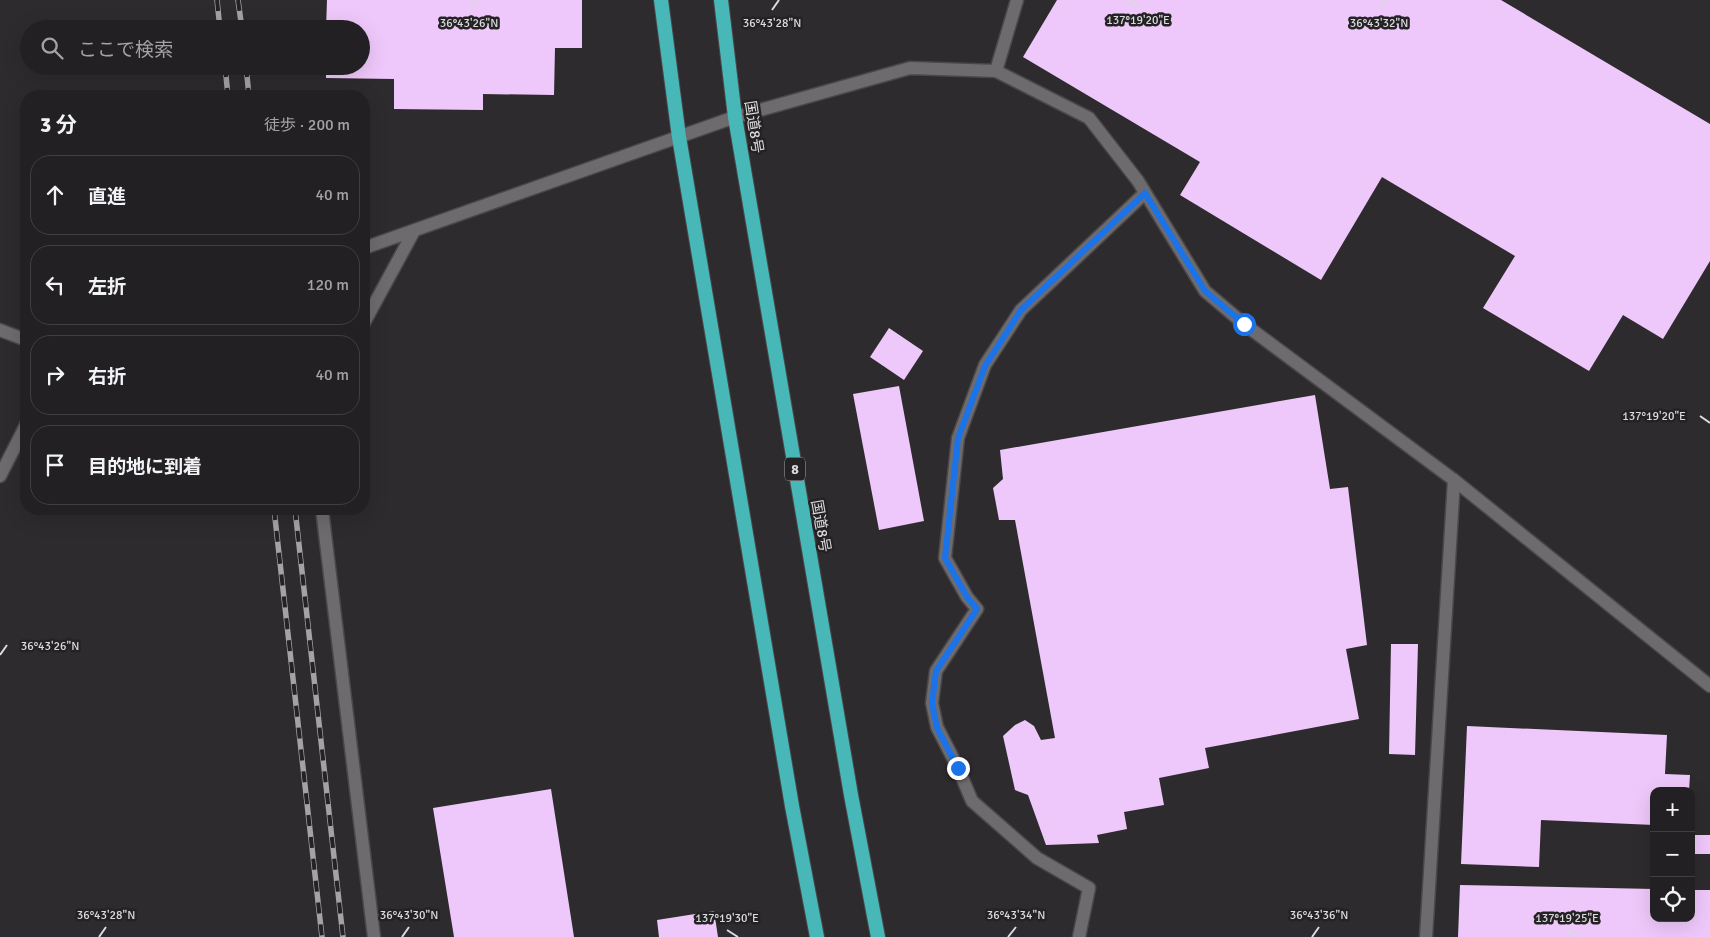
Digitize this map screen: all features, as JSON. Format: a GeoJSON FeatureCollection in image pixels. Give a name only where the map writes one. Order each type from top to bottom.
{"type":"FeatureCollection","features":[{"type":"Feature","properties":{"kind":"highway"},"geometry":{"type":"LineString","coordinates":[[661,0],[679,137],[790,796],[817,937]]}},
{"type":"Feature","properties":{"kind":"highway","name":"国道8号"},"geometry":{"type":"LineString","coordinates":[[720,0],[735,117],[851,795],[878,937]]}},
{"type":"Feature","properties":{"kind":"street"},"geometry":{"type":"LineString","coordinates":[[996,71],[1017,0]]}},
{"type":"Feature","properties":{"kind":"street"},"geometry":{"type":"LineString","coordinates":[[370,246],[735,117],[910,68],[996,71],[1089,118],[1138,181],[1205,291],[1244,324],[1454,480],[1710,686]]}},
{"type":"Feature","properties":{"kind":"street"},"geometry":{"type":"LineString","coordinates":[[1079,937],[1089,888],[1037,858],[972,801],[958,768],[937,728],[932,703],[936,671],[977,609],[967,597],[945,558],[958,438],[985,366],[1021,310],[1145,193]]}},
{"type":"Feature","properties":{"kind":"street"},"geometry":{"type":"LineString","coordinates":[[370,312],[414,231]]}},
{"type":"Feature","properties":{"kind":"street"},"geometry":{"type":"LineString","coordinates":[[0,330],[20,338]]}},
{"type":"Feature","properties":{"kind":"street"},"geometry":{"type":"LineString","coordinates":[[0,476],[20,437]]}},
{"type":"Feature","properties":{"kind":"street"},"geometry":{"type":"LineString","coordinates":[[1426,937],[1454,480]]}},
{"type":"Feature","properties":{"kind":"street"},"geometry":{"type":"LineString","coordinates":[[323,515],[374,937]]}},
{"type":"Feature","properties":{"kind":"building"},"geometry":{"type":"Polygon","coordinates":[[[327,0],[582,0],[582,48],[555,48],[554,95],[483,94],[483,110],[394,109],[394,79],[326,78],[326,75],[370,75],[370,20],[326,20],[327,0]]]}},
{"type":"Feature","properties":{"kind":"building"},"geometry":{"type":"Polygon","coordinates":[[[1057,0],[1501,0],[1710,124],[1710,261],[1663,339],[1623,315],[1589,371],[1483,308],[1515,256],[1382,177],[1321,280],[1180,195],[1200,162],[1023,57],[1057,0]]]}},
{"type":"Feature","properties":{"kind":"building"},"geometry":{"type":"Polygon","coordinates":[[[889,328],[923,351],[904,380],[870,357],[889,328]]]}},
{"type":"Feature","properties":{"kind":"building"},"geometry":{"type":"Polygon","coordinates":[[[899,386],[924,521],[879,530],[853,394],[899,386]]]}},
{"type":"Feature","properties":{"kind":"building"},"geometry":{"type":"Polygon","coordinates":[[[1315,395],[1330,489],[1348,487],[1367,645],[1346,649],[1359,719],[1205,748],[1209,768],[1159,778],[1164,805],[1124,812],[1127,829],[1097,835],[1099,843],[1046,845],[1028,795],[1015,790],[1003,736],[1015,725],[1025,720],[1034,726],[1041,740],[1055,738],[1015,520],[999,520],[993,488],[1003,479],[1000,450],[1315,395]]]}},
{"type":"Feature","properties":{"kind":"building"},"geometry":{"type":"Polygon","coordinates":[[[1391,644],[1418,644],[1415,755],[1389,754],[1391,644]]]}},
{"type":"Feature","properties":{"kind":"building"},"geometry":{"type":"Polygon","coordinates":[[[1467,726],[1667,735],[1665,774],[1690,775],[1689,787],[1650,787],[1650,825],[1541,820],[1539,867],[1461,864],[1467,726]]]}},
{"type":"Feature","properties":{"kind":"building"},"geometry":{"type":"Polygon","coordinates":[[[551,789],[574,937],[454,937],[433,808],[551,789]]]}},
{"type":"Feature","properties":{"kind":"building"},"geometry":{"type":"Polygon","coordinates":[[[1695,835],[1710,835],[1710,854],[1695,854],[1695,835]]]}},
{"type":"Feature","properties":{"kind":"building"},"geometry":{"type":"Polygon","coordinates":[[[1460,885],[1650,889],[1650,922],[1695,922],[1695,890],[1710,890],[1710,937],[1458,937],[1460,885]]]}},
{"type":"Feature","properties":{"kind":"building"},"geometry":{"type":"Polygon","coordinates":[[[714,911],[718,937],[659,937],[657,920],[714,911]]]}},
{"type":"Feature","properties":{"kind":"railway"},"geometry":{"type":"LineString","coordinates":[[217,0],[219,20]]}},
{"type":"Feature","properties":{"kind":"railway"},"geometry":{"type":"LineString","coordinates":[[238,0],[241,20]]}},
{"type":"Feature","properties":{"kind":"railway"},"geometry":{"type":"LineString","coordinates":[[226,75],[227,90]]}},
{"type":"Feature","properties":{"kind":"railway"},"geometry":{"type":"LineString","coordinates":[[247,75],[248,90]]}},
{"type":"Feature","properties":{"kind":"railway"},"geometry":{"type":"LineString","coordinates":[[275,515],[322,937]]}},
{"type":"Feature","properties":{"kind":"railway"},"geometry":{"type":"LineString","coordinates":[[296,515],[343,937]]}},
{"type":"Feature","properties":{"kind":"route"},"geometry":{"type":"LineString","coordinates":[[958,768],[937,728],[932,703],[936,671],[977,609],[967,597],[945,558],[958,438],[985,366],[1021,310],[1145,193],[1205,291],[1244,324]]}}]}
